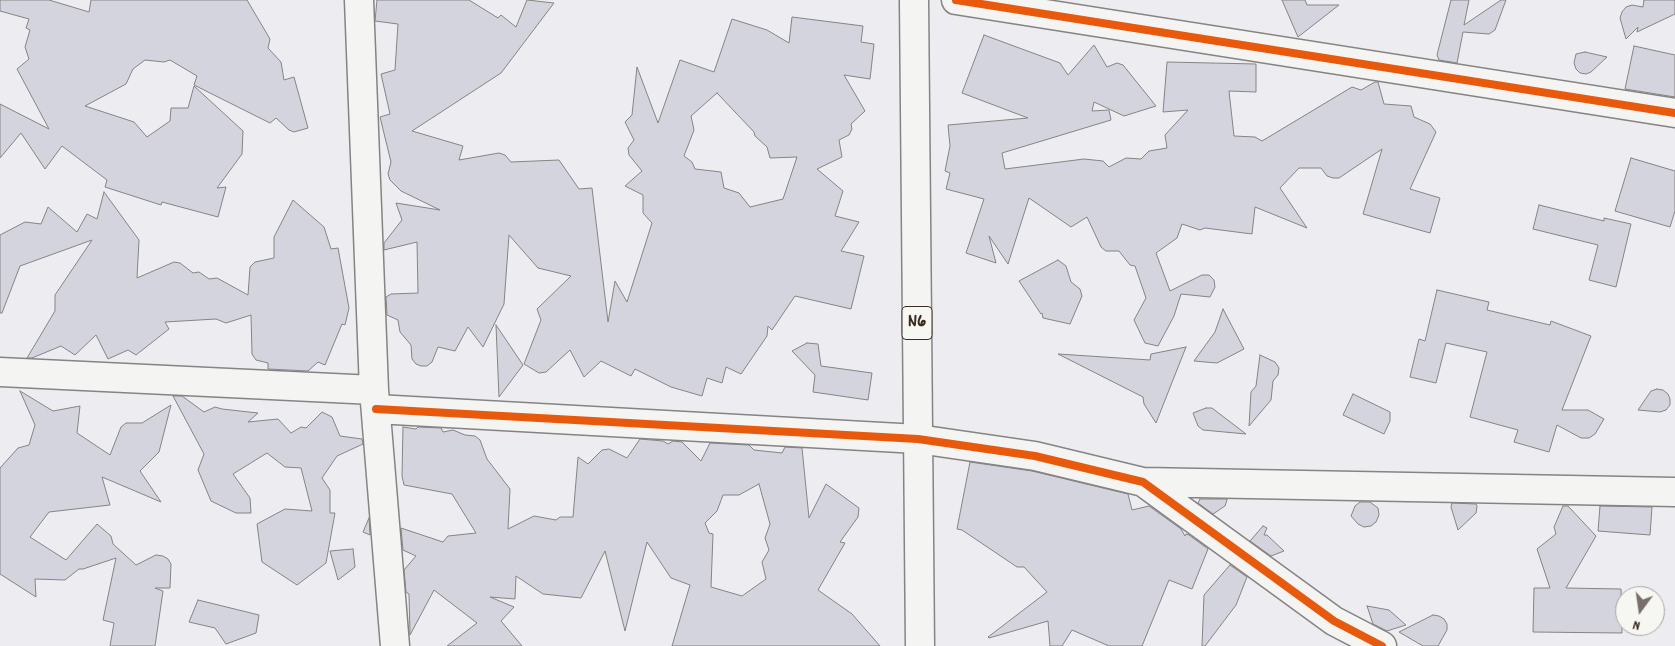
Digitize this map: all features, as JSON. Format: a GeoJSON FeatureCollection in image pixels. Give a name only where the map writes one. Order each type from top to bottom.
{"type":"FeatureCollection","features":[{"type":"Feature","properties":{"kind":"main road"},"geometry":{"type":"LineString","coordinates":[[360,0],[375,399],[395,646]]}},
{"type":"Feature","properties":{"kind":"main road","name":"N6"},"geometry":{"type":"LineString","coordinates":[[914,0],[920,646]]}},
{"type":"Feature","properties":{"kind":"main road"},"geometry":{"type":"LineString","coordinates":[[956,0],[1675,113]]}},
{"type":"Feature","properties":{"kind":"main road"},"geometry":{"type":"LineString","coordinates":[[0,372],[918,439],[1035,456],[1143,482],[1675,492]]}},
{"type":"Feature","properties":{"kind":"main road"},"geometry":{"type":"LineString","coordinates":[[1143,482],[1334,621],[1382,646]]}},
{"type":"Feature","properties":{"kind":"building"},"geometry":{"type":"Polygon","coordinates":[[[0,0],[49,0],[89,12],[91,0],[247,0],[270,39],[268,48],[281,62],[284,80],[294,77],[308,128],[294,132],[276,118],[270,123],[194,85],[197,76],[170,60],[164,62],[145,60],[133,69],[126,84],[85,106],[134,122],[147,137],[170,121],[171,108],[188,108],[194,86],[243,131],[242,154],[217,188],[226,187],[218,217],[162,202],[161,205],[105,187],[107,180],[62,146],[45,169],[21,133],[0,158],[0,104],[49,129],[17,69],[29,59],[25,47],[30,30],[26,28],[29,19],[0,11],[0,0]]]}},
{"type":"Feature","properties":{"kind":"building"},"geometry":{"type":"Polygon","coordinates":[[[377,0],[469,0],[498,18],[501,15],[516,27],[527,0],[554,3],[501,73],[412,131],[463,146],[459,160],[499,153],[505,155],[511,162],[559,160],[579,189],[592,188],[608,322],[615,281],[627,302],[652,223],[643,213],[643,195],[625,186],[642,171],[629,155],[628,148],[634,140],[625,122],[632,115],[637,67],[658,123],[680,60],[714,72],[732,19],[767,30],[789,43],[792,17],[863,26],[861,42],[874,44],[870,79],[844,75],[865,111],[851,124],[852,129],[849,135],[839,140],[842,157],[817,169],[843,191],[835,216],[859,222],[841,251],[864,256],[851,309],[795,296],[772,330],[768,326],[767,336],[741,374],[726,367],[722,383],[707,378],[702,396],[671,387],[635,369],[631,376],[601,361],[584,377],[570,350],[546,372],[539,373],[524,364],[541,320],[537,309],[571,276],[538,268],[509,235],[504,304],[483,347],[468,327],[455,351],[438,347],[432,362],[427,366],[416,364],[412,359],[411,345],[400,332],[398,320],[387,315],[386,297],[391,294],[418,293],[417,242],[384,250],[384,243],[402,220],[396,203],[440,210],[401,191],[390,180],[388,174],[391,162],[380,117],[390,114],[381,74],[395,70],[398,24],[375,21],[377,0]],[[717,93],[691,116],[694,130],[684,156],[692,162],[695,169],[721,172],[724,188],[739,193],[750,207],[783,199],[797,157],[770,158],[767,147],[755,136],[754,132],[717,93]]]}},
{"type":"Feature","properties":{"kind":"building"},"geometry":{"type":"Polygon","coordinates":[[[1282,0],[1305,0],[1307,5],[1339,5],[1298,37],[1282,0]]]}},
{"type":"Feature","properties":{"kind":"building"},"geometry":{"type":"Polygon","coordinates":[[[1451,0],[1469,0],[1464,25],[1501,0],[1506,0],[1495,30],[1489,34],[1463,32],[1457,63],[1439,60],[1437,55],[1451,0]]]}},
{"type":"Feature","properties":{"kind":"building"},"geometry":{"type":"Polygon","coordinates":[[[1644,0],[1675,0],[1675,14],[1637,32],[1638,27],[1626,39],[1620,18],[1622,12],[1626,7],[1632,5],[1643,7],[1644,0]]]}},
{"type":"Feature","properties":{"kind":"building"},"geometry":{"type":"Polygon","coordinates":[[[984,35],[1060,63],[1068,75],[1094,45],[1107,67],[1117,63],[1123,65],[1156,106],[1124,116],[1094,102],[1092,111],[1109,110],[1111,120],[1002,153],[1005,169],[1084,159],[1103,161],[1109,167],[1126,158],[1141,159],[1149,151],[1167,148],[1165,135],[1188,110],[1163,112],[1167,62],[1256,64],[1256,92],[1229,91],[1234,136],[1255,137],[1262,141],[1352,87],[1361,90],[1378,82],[1384,104],[1411,106],[1414,117],[1430,124],[1436,132],[1410,189],[1440,198],[1430,233],[1363,214],[1382,149],[1339,178],[1327,176],[1321,168],[1299,168],[1280,188],[1307,228],[1255,207],[1252,234],[1205,228],[1200,230],[1182,224],[1177,238],[1156,253],[1170,291],[1202,275],[1209,275],[1214,280],[1215,287],[1210,297],[1181,294],[1174,316],[1158,346],[1145,343],[1134,320],[1146,298],[1135,266],[1130,265],[1119,251],[1106,251],[1101,247],[1087,217],[1071,227],[1029,198],[1008,264],[989,236],[996,263],[966,253],[984,199],[946,189],[950,173],[945,171],[950,146],[948,125],[1028,118],[962,93],[984,35]]]}},
{"type":"Feature","properties":{"kind":"building"},"geometry":{"type":"Polygon","coordinates":[[[1634,46],[1675,55],[1675,97],[1625,89],[1634,46]]]}},
{"type":"Feature","properties":{"kind":"building"},"geometry":{"type":"Polygon","coordinates":[[[1585,52],[1607,57],[1591,72],[1586,74],[1580,73],[1574,63],[1576,54],[1585,52]]]}},
{"type":"Feature","properties":{"kind":"building"},"geometry":{"type":"Polygon","coordinates":[[[1631,158],[1675,171],[1675,211],[1670,227],[1615,211],[1631,158]]]}},
{"type":"Feature","properties":{"kind":"building"},"geometry":{"type":"Polygon","coordinates":[[[104,192],[139,240],[137,278],[174,262],[180,263],[193,273],[199,272],[209,279],[217,278],[248,295],[250,267],[255,262],[274,258],[274,237],[293,200],[324,227],[331,249],[338,248],[349,308],[345,325],[342,324],[325,365],[318,362],[308,371],[268,369],[268,363],[256,360],[252,354],[251,315],[226,323],[216,319],[165,322],[169,329],[136,355],[128,350],[108,359],[96,335],[75,355],[61,346],[32,358],[27,358],[55,311],[55,295],[92,240],[20,266],[2,313],[0,313],[0,235],[25,222],[41,224],[48,207],[77,232],[87,214],[97,219],[104,192]]]}},
{"type":"Feature","properties":{"kind":"building"},"geometry":{"type":"Polygon","coordinates":[[[1539,205],[1604,221],[1604,218],[1631,224],[1616,287],[1589,280],[1598,245],[1533,229],[1539,205]]]}},
{"type":"Feature","properties":{"kind":"building"},"geometry":{"type":"Polygon","coordinates":[[[1058,260],[1066,266],[1071,282],[1080,289],[1082,296],[1070,324],[1043,318],[1042,313],[1019,281],[1058,260]]]}},
{"type":"Feature","properties":{"kind":"building"},"geometry":{"type":"Polygon","coordinates":[[[1437,290],[1489,302],[1487,310],[1550,325],[1551,321],[1591,336],[1562,410],[1588,410],[1604,419],[1595,434],[1589,438],[1581,438],[1557,425],[1549,452],[1514,442],[1518,430],[1470,417],[1487,352],[1446,343],[1436,383],[1410,377],[1419,339],[1425,341],[1437,290]]]}},
{"type":"Feature","properties":{"kind":"building"},"geometry":{"type":"Polygon","coordinates":[[[1223,309],[1244,349],[1217,363],[1194,361],[1215,332],[1223,309]]]}},
{"type":"Feature","properties":{"kind":"building"},"geometry":{"type":"Polygon","coordinates":[[[496,325],[523,365],[499,397],[496,325]]]}},
{"type":"Feature","properties":{"kind":"building"},"geometry":{"type":"Polygon","coordinates":[[[807,343],[818,344],[821,366],[872,373],[868,400],[813,392],[815,375],[792,351],[807,343]]]}},
{"type":"Feature","properties":{"kind":"building"},"geometry":{"type":"Polygon","coordinates":[[[1186,347],[1156,423],[1144,404],[1143,397],[1058,354],[1150,360],[1151,354],[1186,347]]]}},
{"type":"Feature","properties":{"kind":"building"},"geometry":{"type":"Polygon","coordinates":[[[1260,355],[1275,362],[1279,368],[1278,375],[1273,381],[1271,400],[1249,426],[1251,392],[1256,386],[1260,355]]]}},
{"type":"Feature","properties":{"kind":"building"},"geometry":{"type":"Polygon","coordinates":[[[1663,390],[1668,394],[1670,405],[1666,410],[1660,412],[1638,410],[1651,391],[1663,390]]]}},
{"type":"Feature","properties":{"kind":"building"},"geometry":{"type":"Polygon","coordinates":[[[20,391],[53,411],[80,406],[77,433],[110,455],[121,427],[126,423],[142,423],[171,405],[159,452],[140,471],[161,502],[102,477],[110,505],[49,512],[30,537],[66,560],[97,524],[111,536],[113,544],[136,565],[156,555],[168,559],[171,564],[170,588],[155,588],[163,591],[155,646],[110,646],[114,623],[103,620],[116,558],[79,569],[65,580],[35,579],[36,597],[0,574],[0,468],[18,448],[29,445],[35,425],[20,391]]]}},
{"type":"Feature","properties":{"kind":"building"},"geometry":{"type":"Polygon","coordinates":[[[1353,394],[1390,412],[1390,421],[1384,434],[1343,415],[1353,394]]]}},
{"type":"Feature","properties":{"kind":"building"},"geometry":{"type":"Polygon","coordinates":[[[173,396],[182,396],[204,412],[215,407],[258,413],[248,422],[278,419],[291,433],[301,427],[306,428],[322,412],[332,417],[340,436],[362,439],[363,444],[337,456],[322,478],[330,490],[330,513],[335,513],[326,563],[297,585],[262,562],[257,524],[285,509],[312,511],[301,468],[285,467],[267,453],[233,474],[250,498],[251,513],[236,513],[211,501],[198,470],[204,454],[173,396]]]}},
{"type":"Feature","properties":{"kind":"building"},"geometry":{"type":"Polygon","coordinates":[[[1206,408],[1212,408],[1246,434],[1203,430],[1198,426],[1193,413],[1206,408]]]}},
{"type":"Feature","properties":{"kind":"building"},"geometry":{"type":"Polygon","coordinates":[[[403,427],[416,429],[418,427],[441,428],[443,432],[453,430],[465,435],[475,436],[480,440],[487,459],[510,489],[508,529],[534,516],[556,520],[560,517],[573,517],[578,457],[588,464],[602,450],[609,449],[627,458],[640,439],[663,441],[668,444],[673,441],[682,442],[701,461],[710,443],[749,445],[754,450],[782,453],[785,447],[802,448],[809,518],[826,484],[859,508],[858,517],[840,542],[845,543],[818,590],[852,614],[880,646],[672,646],[690,585],[671,578],[647,542],[625,631],[605,551],[581,598],[543,594],[516,576],[515,599],[490,597],[514,607],[501,621],[522,646],[447,646],[477,623],[434,590],[410,635],[409,594],[406,592],[404,570],[416,556],[403,550],[401,528],[443,542],[448,536],[476,533],[452,494],[404,485],[402,476],[403,427]],[[759,484],[739,495],[723,495],[717,511],[705,523],[709,533],[713,534],[711,587],[742,596],[766,579],[762,562],[769,550],[765,538],[770,524],[759,484]]]}},
{"type":"Feature","properties":{"kind":"building"},"geometry":{"type":"Polygon","coordinates":[[[970,462],[1032,471],[1128,494],[1132,510],[1149,506],[1181,529],[1185,536],[1186,534],[1189,535],[1208,549],[1192,589],[1169,580],[1142,646],[1109,646],[1072,630],[1062,646],[1050,646],[1048,621],[989,638],[1047,592],[1024,567],[1017,567],[962,530],[957,529],[970,462]]]}},
{"type":"Feature","properties":{"kind":"building"},"geometry":{"type":"Polygon","coordinates":[[[1200,499],[1227,500],[1225,506],[1213,514],[1198,503],[1200,499]]]}},
{"type":"Feature","properties":{"kind":"building"},"geometry":{"type":"Polygon","coordinates":[[[1360,502],[1370,502],[1378,508],[1379,515],[1376,522],[1371,526],[1364,527],[1358,524],[1351,516],[1355,506],[1360,502]]]}},
{"type":"Feature","properties":{"kind":"building"},"geometry":{"type":"Polygon","coordinates":[[[1452,503],[1476,504],[1477,506],[1476,513],[1458,530],[1451,507],[1452,503]]]}},
{"type":"Feature","properties":{"kind":"building"},"geometry":{"type":"Polygon","coordinates":[[[1563,506],[1568,506],[1596,536],[1566,588],[1615,589],[1615,633],[1533,632],[1534,588],[1550,588],[1537,549],[1556,534],[1554,527],[1563,506]]]}},
{"type":"Feature","properties":{"kind":"building"},"geometry":{"type":"Polygon","coordinates":[[[1600,506],[1652,507],[1650,535],[1598,531],[1600,506]]]}},
{"type":"Feature","properties":{"kind":"building"},"geometry":{"type":"Polygon","coordinates":[[[369,518],[370,535],[363,532],[369,518]]]}},
{"type":"Feature","properties":{"kind":"building"},"geometry":{"type":"Polygon","coordinates":[[[1263,526],[1267,528],[1264,535],[1267,535],[1284,551],[1271,556],[1250,541],[1263,526]]]}},
{"type":"Feature","properties":{"kind":"building"},"geometry":{"type":"Polygon","coordinates":[[[353,549],[355,567],[338,580],[330,551],[353,549]]]}},
{"type":"Feature","properties":{"kind":"building"},"geometry":{"type":"Polygon","coordinates":[[[1230,565],[1247,577],[1236,605],[1205,646],[1202,646],[1204,595],[1230,565]]]}},
{"type":"Feature","properties":{"kind":"building"},"geometry":{"type":"Polygon","coordinates":[[[198,600],[259,615],[256,633],[226,644],[215,628],[189,622],[198,600]]]}},
{"type":"Feature","properties":{"kind":"building"},"geometry":{"type":"Polygon","coordinates":[[[1367,606],[1389,610],[1406,625],[1387,631],[1373,624],[1367,606]]]}},
{"type":"Feature","properties":{"kind":"building"},"geometry":{"type":"Polygon","coordinates":[[[1433,615],[1444,619],[1447,624],[1447,630],[1438,646],[1423,646],[1399,632],[1433,615]]]}},
{"type":"Feature","properties":{"kind":"cycle path"},"geometry":{"type":"LineString","coordinates":[[956,0],[1675,113]]}},
{"type":"Feature","properties":{"kind":"cycle path"},"geometry":{"type":"LineString","coordinates":[[376,409],[918,439],[1035,456],[1143,482],[1334,621],[1382,646]]}}]}
